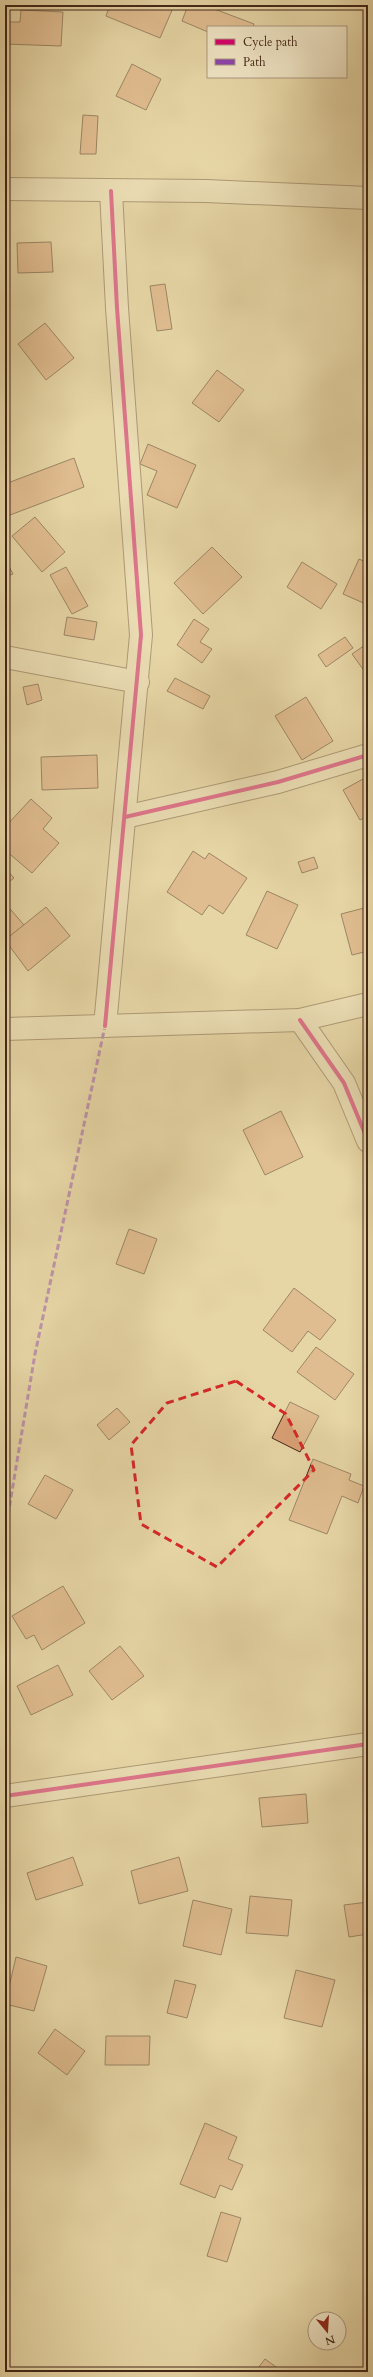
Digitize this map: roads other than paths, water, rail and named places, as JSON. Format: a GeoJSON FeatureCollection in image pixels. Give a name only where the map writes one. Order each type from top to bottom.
{"type":"FeatureCollection","features":[{"type":"Feature","properties":{"kind":"street"},"geometry":{"type":"LineString","coordinates":[[5,189],[206,191],[368,198]]}},
{"type":"Feature","properties":{"kind":"street"},"geometry":{"type":"LineString","coordinates":[[105,1026],[142,635],[117,308],[111,191]]}},
{"type":"Feature","properties":{"kind":"street"},"geometry":{"type":"LineString","coordinates":[[5,657],[138,682]]}},
{"type":"Feature","properties":{"kind":"street"},"geometry":{"type":"LineString","coordinates":[[125,817],[278,782],[368,755]]}},
{"type":"Feature","properties":{"kind":"street"},"geometry":{"type":"LineString","coordinates":[[5,1029],[300,1020],[368,1004]]}},
{"type":"Feature","properties":{"kind":"street"},"geometry":{"type":"LineString","coordinates":[[300,1020],[344,1083],[368,1141]]}},
{"type":"Feature","properties":{"kind":"street"},"geometry":{"type":"LineString","coordinates":[[5,1796],[368,1744]]}}]}
